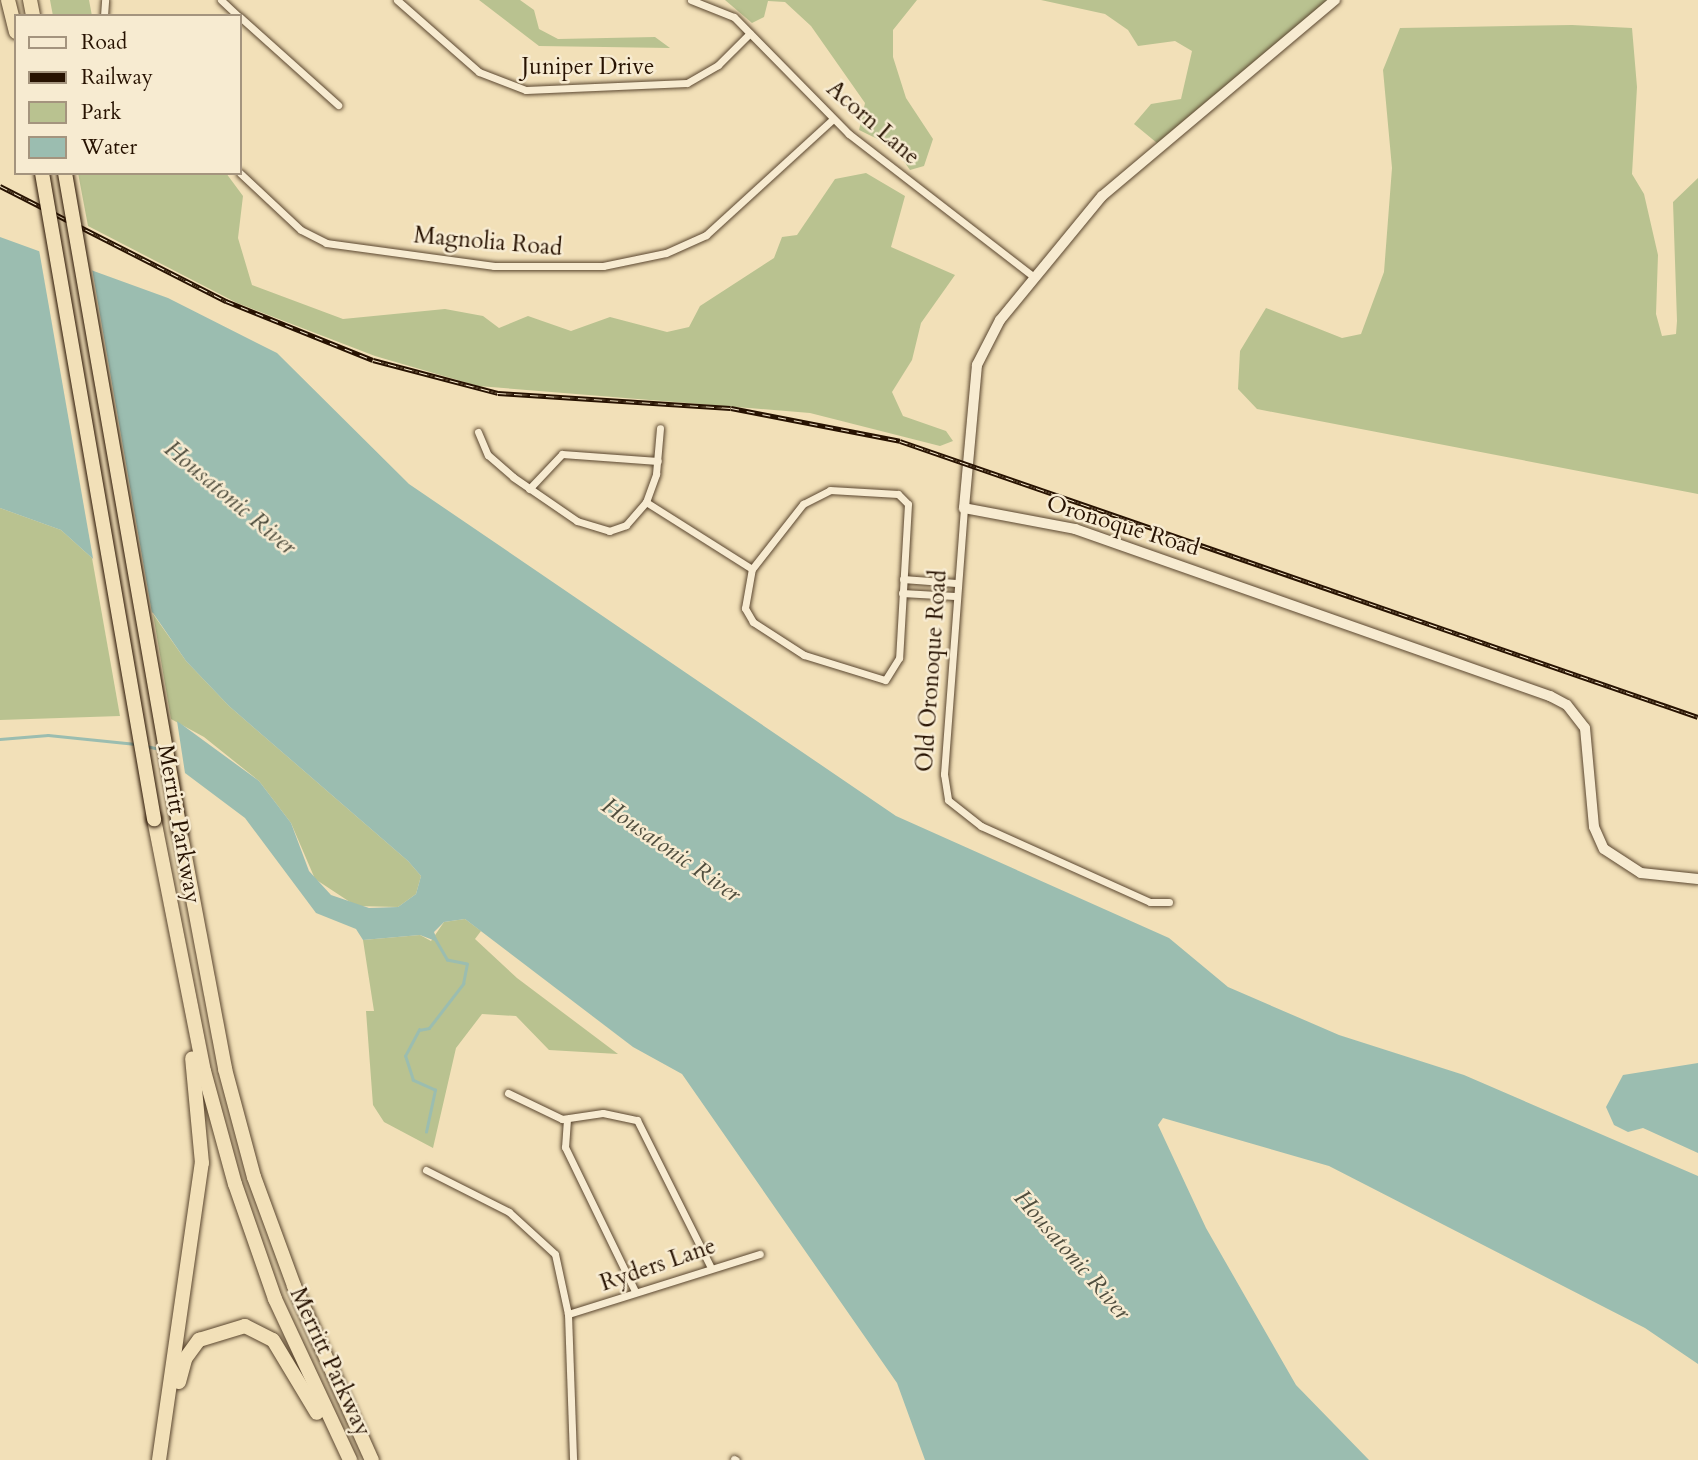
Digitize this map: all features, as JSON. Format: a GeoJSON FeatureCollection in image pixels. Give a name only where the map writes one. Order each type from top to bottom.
{"type":"FeatureCollection","features":[{"type":"Feature","properties":{"kind":"highway"},"geometry":{"type":"LineString","coordinates":[[8,0],[14,24]]}},
{"type":"Feature","properties":{"kind":"highway","name":"Merritt Parkway"},"geometry":{"type":"LineString","coordinates":[[42,175],[183,974],[251,1234],[311,1385],[348,1460]]}},
{"type":"Feature","properties":{"kind":"highway","name":"Merritt Parkway"},"geometry":{"type":"LineString","coordinates":[[65,175],[180,830],[225,1069],[254,1177],[294,1286],[372,1460]]}},
{"type":"Feature","properties":{"kind":"highway"},"geometry":{"type":"LineString","coordinates":[[159,1460],[202,1163],[183,974]]}},
{"type":"Feature","properties":{"kind":"highway"},"geometry":{"type":"LineString","coordinates":[[169,1460],[184,1359],[208,1335],[245,1326],[273,1340],[348,1460]]}},
{"type":"Feature","properties":{"kind":"street"},"geometry":{"type":"LineString","coordinates":[[220,0],[237,14]]}},
{"type":"Feature","properties":{"kind":"street","name":"Juniper Drive"},"geometry":{"type":"LineString","coordinates":[[397,0],[479,72],[526,90],[687,83],[718,65],[750,33]]}},
{"type":"Feature","properties":{"kind":"street","name":"Acorn Lane"},"geometry":{"type":"LineString","coordinates":[[691,0],[725,11],[834,119],[1034,276]]}},
{"type":"Feature","properties":{"kind":"street"},"geometry":{"type":"LineString","coordinates":[[964,508],[981,350],[1034,276],[1120,179],[1335,0]]}},
{"type":"Feature","properties":{"kind":"street"},"geometry":{"type":"LineString","coordinates":[[242,19],[338,105]]}},
{"type":"Feature","properties":{"kind":"street","name":"Magnolia Road"},"geometry":{"type":"LineString","coordinates":[[242,175],[301,230],[326,243],[502,266],[603,266],[658,256],[706,235],[834,119]]}},
{"type":"Feature","properties":{"kind":"street"},"geometry":{"type":"LineString","coordinates":[[478,432],[488,455],[529,489],[577,521],[609,531],[625,525],[646,502],[658,461],[660,428]]}},
{"type":"Feature","properties":{"kind":"street"},"geometry":{"type":"LineString","coordinates":[[529,489],[562,454],[658,461]]}},
{"type":"Feature","properties":{"kind":"street"},"geometry":{"type":"LineString","coordinates":[[837,489],[905,498],[903,579],[897,668],[888,678],[873,681],[804,655],[753,622],[743,597],[752,569],[803,504],[837,489]]}},
{"type":"Feature","properties":{"kind":"street"},"geometry":{"type":"LineString","coordinates":[[646,502],[752,569]]}},
{"type":"Feature","properties":{"kind":"street","name":"Old Oronoque Road"},"geometry":{"type":"LineString","coordinates":[[964,508],[956,583],[943,785],[953,808],[1135,896],[1169,902]]}},
{"type":"Feature","properties":{"kind":"street","name":"Oronoque Road"},"geometry":{"type":"LineString","coordinates":[[964,508],[1075,530],[1550,696],[1567,705],[1585,729],[1594,827],[1604,849],[1641,873],[1698,879]]}},
{"type":"Feature","properties":{"kind":"street"},"geometry":{"type":"LineString","coordinates":[[903,579],[956,583]]}},
{"type":"Feature","properties":{"kind":"street"},"geometry":{"type":"LineString","coordinates":[[902,593],[956,596]]}},
{"type":"Feature","properties":{"kind":"street"},"geometry":{"type":"LineString","coordinates":[[508,1093],[567,1119],[603,1113],[637,1120],[710,1266]]}},
{"type":"Feature","properties":{"kind":"street"},"geometry":{"type":"LineString","coordinates":[[567,1119],[565,1147],[635,1292]]}},
{"type":"Feature","properties":{"kind":"street","name":"Ryders Lane"},"geometry":{"type":"LineString","coordinates":[[426,1170],[509,1212],[546,1242],[563,1274],[568,1314],[573,1460]]}},
{"type":"Feature","properties":{"kind":"street","name":"Ryders Lane"},"geometry":{"type":"LineString","coordinates":[[568,1314],[710,1266],[760,1254]]}},
{"type":"Feature","properties":{"kind":"green space"},"geometry":{"type":"Polygon","coordinates":[[[50,0],[89,0],[92,14],[53,14],[50,0]]]}},
{"type":"Feature","properties":{"kind":"green space"},"geometry":{"type":"Polygon","coordinates":[[[479,0],[520,0],[534,10],[539,29],[558,39],[655,37],[670,48],[539,46],[479,0]]]}},
{"type":"Feature","properties":{"kind":"green space"},"geometry":{"type":"Polygon","coordinates":[[[725,0],[917,0],[893,30],[893,57],[906,98],[933,139],[924,166],[910,170],[894,147],[859,130],[865,103],[811,26],[785,2],[768,1],[764,17],[752,23],[725,0]]]}},
{"type":"Feature","properties":{"kind":"green space"},"geometry":{"type":"Polygon","coordinates":[[[1041,0],[1328,0],[1157,143],[1134,124],[1151,104],[1181,99],[1192,51],[1175,41],[1138,46],[1128,30],[1105,14],[1041,0]]]}},
{"type":"Feature","properties":{"kind":"green space"},"geometry":{"type":"Polygon","coordinates":[[[1572,25],[1632,28],[1637,87],[1632,174],[1644,194],[1658,255],[1656,314],[1662,336],[1676,334],[1673,202],[1698,178],[1698,494],[1257,409],[1238,389],[1240,351],[1266,308],[1342,338],[1361,334],[1384,272],[1392,168],[1383,70],[1400,28],[1572,25]]]}},
{"type":"Feature","properties":{"kind":"green space"},"geometry":{"type":"Polygon","coordinates":[[[866,173],[905,196],[891,247],[955,275],[921,323],[912,360],[892,392],[903,416],[946,431],[953,441],[940,446],[810,413],[478,386],[375,356],[237,303],[88,226],[78,175],[227,175],[243,196],[238,238],[252,285],[343,319],[445,309],[483,316],[499,328],[528,316],[571,331],[610,317],[667,332],[689,327],[700,306],[774,258],[782,237],[797,235],[835,179],[866,173]]]}},
{"type":"Feature","properties":{"kind":"green space"},"geometry":{"type":"Polygon","coordinates":[[[0,508],[61,530],[92,558],[120,716],[0,720],[0,508]]]}},
{"type":"Feature","properties":{"kind":"green space"},"geometry":{"type":"Polygon","coordinates":[[[153,614],[186,661],[229,706],[408,861],[421,876],[416,894],[398,907],[356,906],[315,879],[291,823],[259,781],[204,737],[171,719],[153,614]]]}},
{"type":"Feature","properties":{"kind":"green space"},"geometry":{"type":"Polygon","coordinates":[[[465,919],[481,931],[475,939],[517,978],[618,1054],[549,1050],[516,1016],[482,1014],[456,1048],[433,1148],[384,1122],[373,1105],[366,1011],[374,1011],[363,940],[420,935],[431,941],[444,922],[465,919]]]}},
{"type":"Feature","properties":{"kind":"water","name":"Housatonic River"},"geometry":{"type":"Polygon","coordinates":[[[0,237],[168,298],[277,353],[409,484],[896,816],[1169,938],[1228,987],[1339,1035],[1464,1075],[1698,1176],[1698,1364],[1645,1328],[1329,1166],[1163,1118],[1158,1125],[1206,1228],[1296,1385],[1369,1460],[925,1460],[897,1383],[682,1074],[633,1047],[465,919],[444,922],[434,932],[438,942],[420,935],[363,940],[356,929],[316,913],[245,818],[185,773],[177,721],[259,781],[291,823],[309,871],[331,895],[369,908],[398,907],[416,894],[421,876],[408,861],[229,706],[186,661],[153,613],[61,530],[0,508],[0,237]]]}},
{"type":"Feature","properties":{"kind":"water"},"geometry":{"type":"Polygon","coordinates":[[[1698,1063],[1698,1153],[1643,1128],[1628,1132],[1614,1125],[1606,1107],[1623,1075],[1698,1063]]]}},
{"type":"Feature","properties":{"kind":"pier"},"geometry":{"type":"Polygon","coordinates":[[[38,244],[91,263],[153,619],[94,564],[38,244]]]}},
{"type":"Feature","properties":{"kind":"waterway"},"geometry":{"type":"LineString","coordinates":[[0,739],[48,735],[136,744]]}},
{"type":"Feature","properties":{"kind":"waterway"},"geometry":{"type":"LineString","coordinates":[[146,746],[160,749]]}},
{"type":"Feature","properties":{"kind":"waterway"},"geometry":{"type":"LineString","coordinates":[[426,1132],[435,1090],[413,1080],[405,1056],[419,1030],[429,1028],[463,984],[467,964],[447,960],[435,939]]}},
{"type":"Feature","properties":{"kind":"railway"},"geometry":{"type":"LineString","coordinates":[[0,186],[226,301],[373,360],[498,393],[731,408],[900,441],[1698,717]]}}]}
